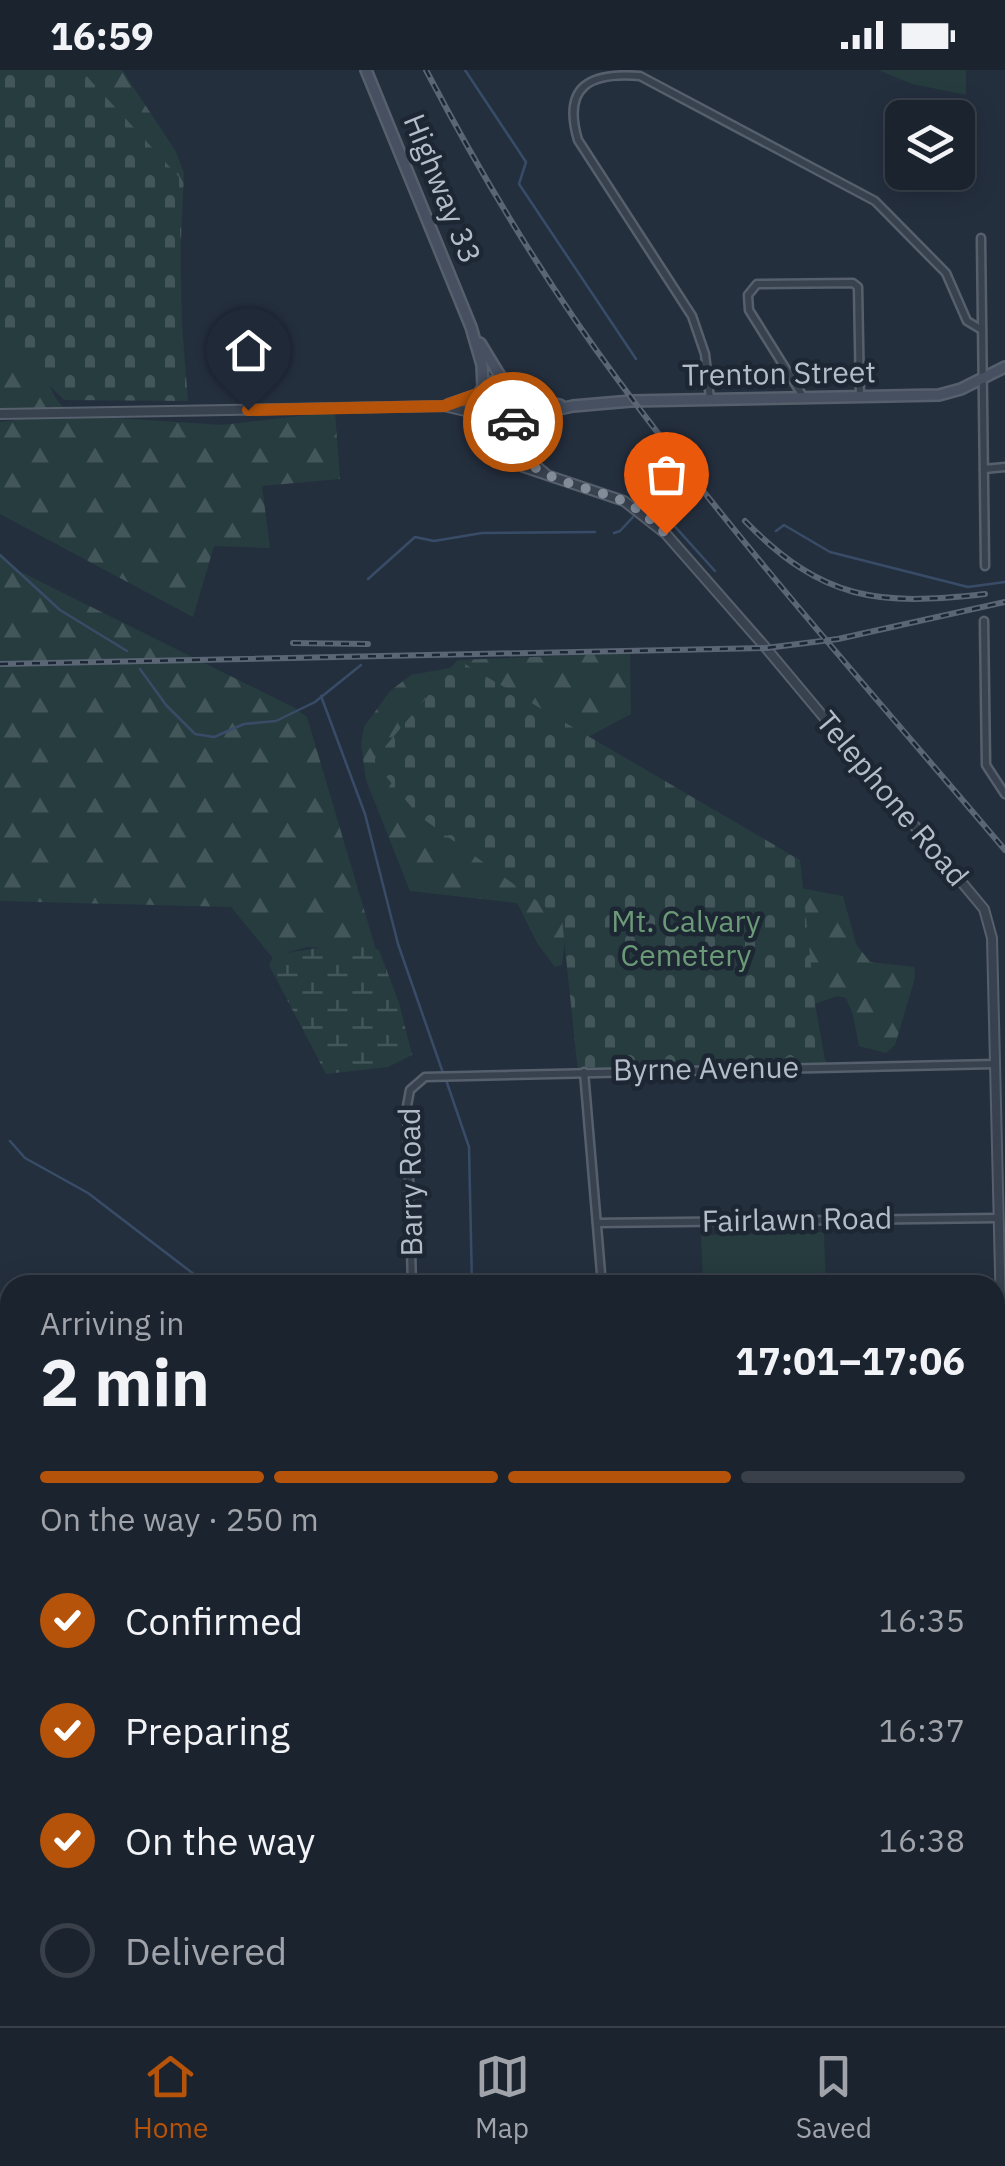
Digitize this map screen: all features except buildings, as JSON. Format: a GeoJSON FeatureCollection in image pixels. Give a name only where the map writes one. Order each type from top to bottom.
{"type":"FeatureCollection","features":[{"type":"Feature","properties":{"kind":"main road","name":"Highway 33"},"geometry":{"type":"LineString","coordinates":[[366,70],[471,327],[482,364],[482,390]]}},
{"type":"Feature","properties":{"kind":"main road","name":"Highway 33"},"geometry":{"type":"LineString","coordinates":[[471,327],[505,384]]}},
{"type":"Feature","properties":{"kind":"main road","name":"Trenton Street"},"geometry":{"type":"LineString","coordinates":[[515,419],[573,406],[631,401],[940,395],[1005,367]]}},
{"type":"Feature","properties":{"kind":"main road"},"geometry":{"type":"LineString","coordinates":[[493,382],[505,384],[520,397],[521,408],[515,419],[503,425],[486,418],[478,408],[482,390],[493,382]]}},
{"type":"Feature","properties":{"kind":"main road","name":"Trenton Street"},"geometry":{"type":"LineString","coordinates":[[520,397],[573,406]]}},
{"type":"Feature","properties":{"kind":"street"},"geometry":{"type":"LineString","coordinates":[[710,399],[705,354],[692,316],[578,140],[572,107],[575,96],[593,80],[618,74],[640,76],[875,201],[946,273],[966,321],[982,330]]}},
{"type":"Feature","properties":{"kind":"street"},"geometry":{"type":"LineString","coordinates":[[980,238],[985,566]]}},
{"type":"Feature","properties":{"kind":"street"},"geometry":{"type":"LineString","coordinates":[[805,398],[749,310],[750,292],[757,284],[853,283],[860,292],[860,398]]}},
{"type":"Feature","properties":{"kind":"street"},"geometry":{"type":"LineString","coordinates":[[444,406],[482,390]]}},
{"type":"Feature","properties":{"kind":"street"},"geometry":{"type":"LineString","coordinates":[[0,414],[444,406],[486,418]]}},
{"type":"Feature","properties":{"kind":"street","name":"Telephone Road"},"geometry":{"type":"LineString","coordinates":[[486,418],[517,463],[624,502],[666,534],[984,909],[992,938],[1000,1046],[997,1275]]}},
{"type":"Feature","properties":{"kind":"street","name":"Telephone Road"},"geometry":{"type":"LineString","coordinates":[[515,419],[517,450],[553,478]]}},
{"type":"Feature","properties":{"kind":"street"},"geometry":{"type":"LineString","coordinates":[[984,469],[1005,467]]}},
{"type":"Feature","properties":{"kind":"street"},"geometry":{"type":"LineString","coordinates":[[984,621],[986,765],[1005,794]]}},
{"type":"Feature","properties":{"kind":"street","name":"Byrne Avenue"},"geometry":{"type":"LineString","coordinates":[[418,1081],[440,1075],[1000,1063]]}},
{"type":"Feature","properties":{"kind":"street"},"geometry":{"type":"LineString","coordinates":[[584,1072],[601,1275]]}},
{"type":"Feature","properties":{"kind":"street","name":"Barry Road"},"geometry":{"type":"LineString","coordinates":[[412,1275],[408,1106],[410,1090],[418,1081]]}},
{"type":"Feature","properties":{"kind":"street","name":"Fairlawn Road"},"geometry":{"type":"LineString","coordinates":[[597,1223],[997,1218]]}},
{"type":"Feature","properties":{"kind":"green space"},"geometry":{"type":"Polygon","coordinates":[[[0,70],[122,70],[175,150],[184,173],[177,330],[45,371],[54,395],[66,410],[71,415],[222,425],[335,412],[340,479],[262,486],[270,548],[214,546],[193,617],[0,514],[0,422],[16,420],[0,411],[0,70]]]}},
{"type":"Feature","properties":{"kind":"green space"},"geometry":{"type":"Polygon","coordinates":[[[0,70],[81,70],[179,177],[188,401],[64,400],[0,335],[0,70]]]}},
{"type":"Feature","properties":{"kind":"green space"},"geometry":{"type":"Polygon","coordinates":[[[878,70],[966,70],[966,95],[912,84],[878,70]]]}},
{"type":"Feature","properties":{"kind":"green space"},"geometry":{"type":"Polygon","coordinates":[[[0,555],[19,571],[307,717],[376,950],[307,947],[272,957],[231,907],[0,901],[0,555]]]}},
{"type":"Feature","properties":{"kind":"green space"},"geometry":{"type":"Polygon","coordinates":[[[630,653],[631,714],[588,737],[762,881],[843,896],[856,944],[870,962],[914,967],[915,978],[895,1045],[886,1053],[859,1046],[846,998],[837,996],[815,1004],[530,808],[566,928],[562,965],[555,967],[537,943],[517,903],[410,891],[366,780],[361,743],[364,727],[390,691],[411,675],[450,668],[458,660],[630,653]]]}},
{"type":"Feature","properties":{"kind":"green space","name":"Mt. Calvary Cemetery"},"geometry":{"type":"Polygon","coordinates":[[[458,660],[800,860],[815,1004],[826,1065],[578,1072],[562,919],[419,816],[373,761],[458,660]]]}},
{"type":"Feature","properties":{"kind":"green space"},"geometry":{"type":"Polygon","coordinates":[[[343,944],[379,950],[399,1003],[412,1055],[388,1067],[326,1074],[269,965],[274,955],[343,944]]]}},
{"type":"Feature","properties":{"kind":"green space"},"geometry":{"type":"Polygon","coordinates":[[[824,1232],[826,1275],[703,1275],[701,1235],[824,1232]]]}},
{"type":"Feature","properties":{"kind":"waterway"},"geometry":{"type":"LineString","coordinates":[[465,70],[526,162],[519,184],[636,359]]}},
{"type":"Feature","properties":{"kind":"waterway"},"geometry":{"type":"LineString","coordinates":[[643,501],[651,500],[715,571]]}},
{"type":"Feature","properties":{"kind":"waterway"},"geometry":{"type":"LineString","coordinates":[[614,533],[633,517]]}},
{"type":"Feature","properties":{"kind":"waterway"},"geometry":{"type":"LineString","coordinates":[[776,531],[784,525],[830,552],[968,587],[1005,582]]}},
{"type":"Feature","properties":{"kind":"waterway"},"geometry":{"type":"LineString","coordinates":[[368,579],[415,537],[434,541],[482,533],[595,532]]}},
{"type":"Feature","properties":{"kind":"waterway"},"geometry":{"type":"LineString","coordinates":[[0,555],[60,610],[127,651]]}},
{"type":"Feature","properties":{"kind":"waterway"},"geometry":{"type":"LineString","coordinates":[[140,669],[166,705],[195,734],[214,737],[244,724],[276,721],[315,702],[361,665]]}},
{"type":"Feature","properties":{"kind":"waterway"},"geometry":{"type":"LineString","coordinates":[[321,696],[365,814],[398,944],[443,1073]]}},
{"type":"Feature","properties":{"kind":"waterway"},"geometry":{"type":"LineString","coordinates":[[446,1080],[469,1147],[472,1275]]}},
{"type":"Feature","properties":{"kind":"waterway"},"geometry":{"type":"LineString","coordinates":[[10,1141],[25,1158],[88,1193],[195,1275]]}},
{"type":"Feature","properties":{"kind":"railway"},"geometry":{"type":"LineString","coordinates":[[426,70],[516,229],[618,380],[759,559],[1005,850]]}},
{"type":"Feature","properties":{"kind":"railway"},"geometry":{"type":"LineString","coordinates":[[745,521],[800,568],[854,592],[913,599],[985,594]]}},
{"type":"Feature","properties":{"kind":"railway"},"geometry":{"type":"LineString","coordinates":[[0,664],[766,648],[838,639],[1005,602]]}},
{"type":"Feature","properties":{"kind":"railway"},"geometry":{"type":"LineString","coordinates":[[293,643],[368,644]]}},
{"type":"Feature","properties":{"kind":"way so far"},"geometry":{"type":"LineString","coordinates":[[513,422],[515,445],[530,462],[553,478],[624,502],[666,534]]}},
{"type":"Feature","properties":{"kind":"route"},"geometry":{"type":"LineString","coordinates":[[248,410],[444,406],[480,393],[478,408],[485,418],[499,425],[513,422]]}}]}
